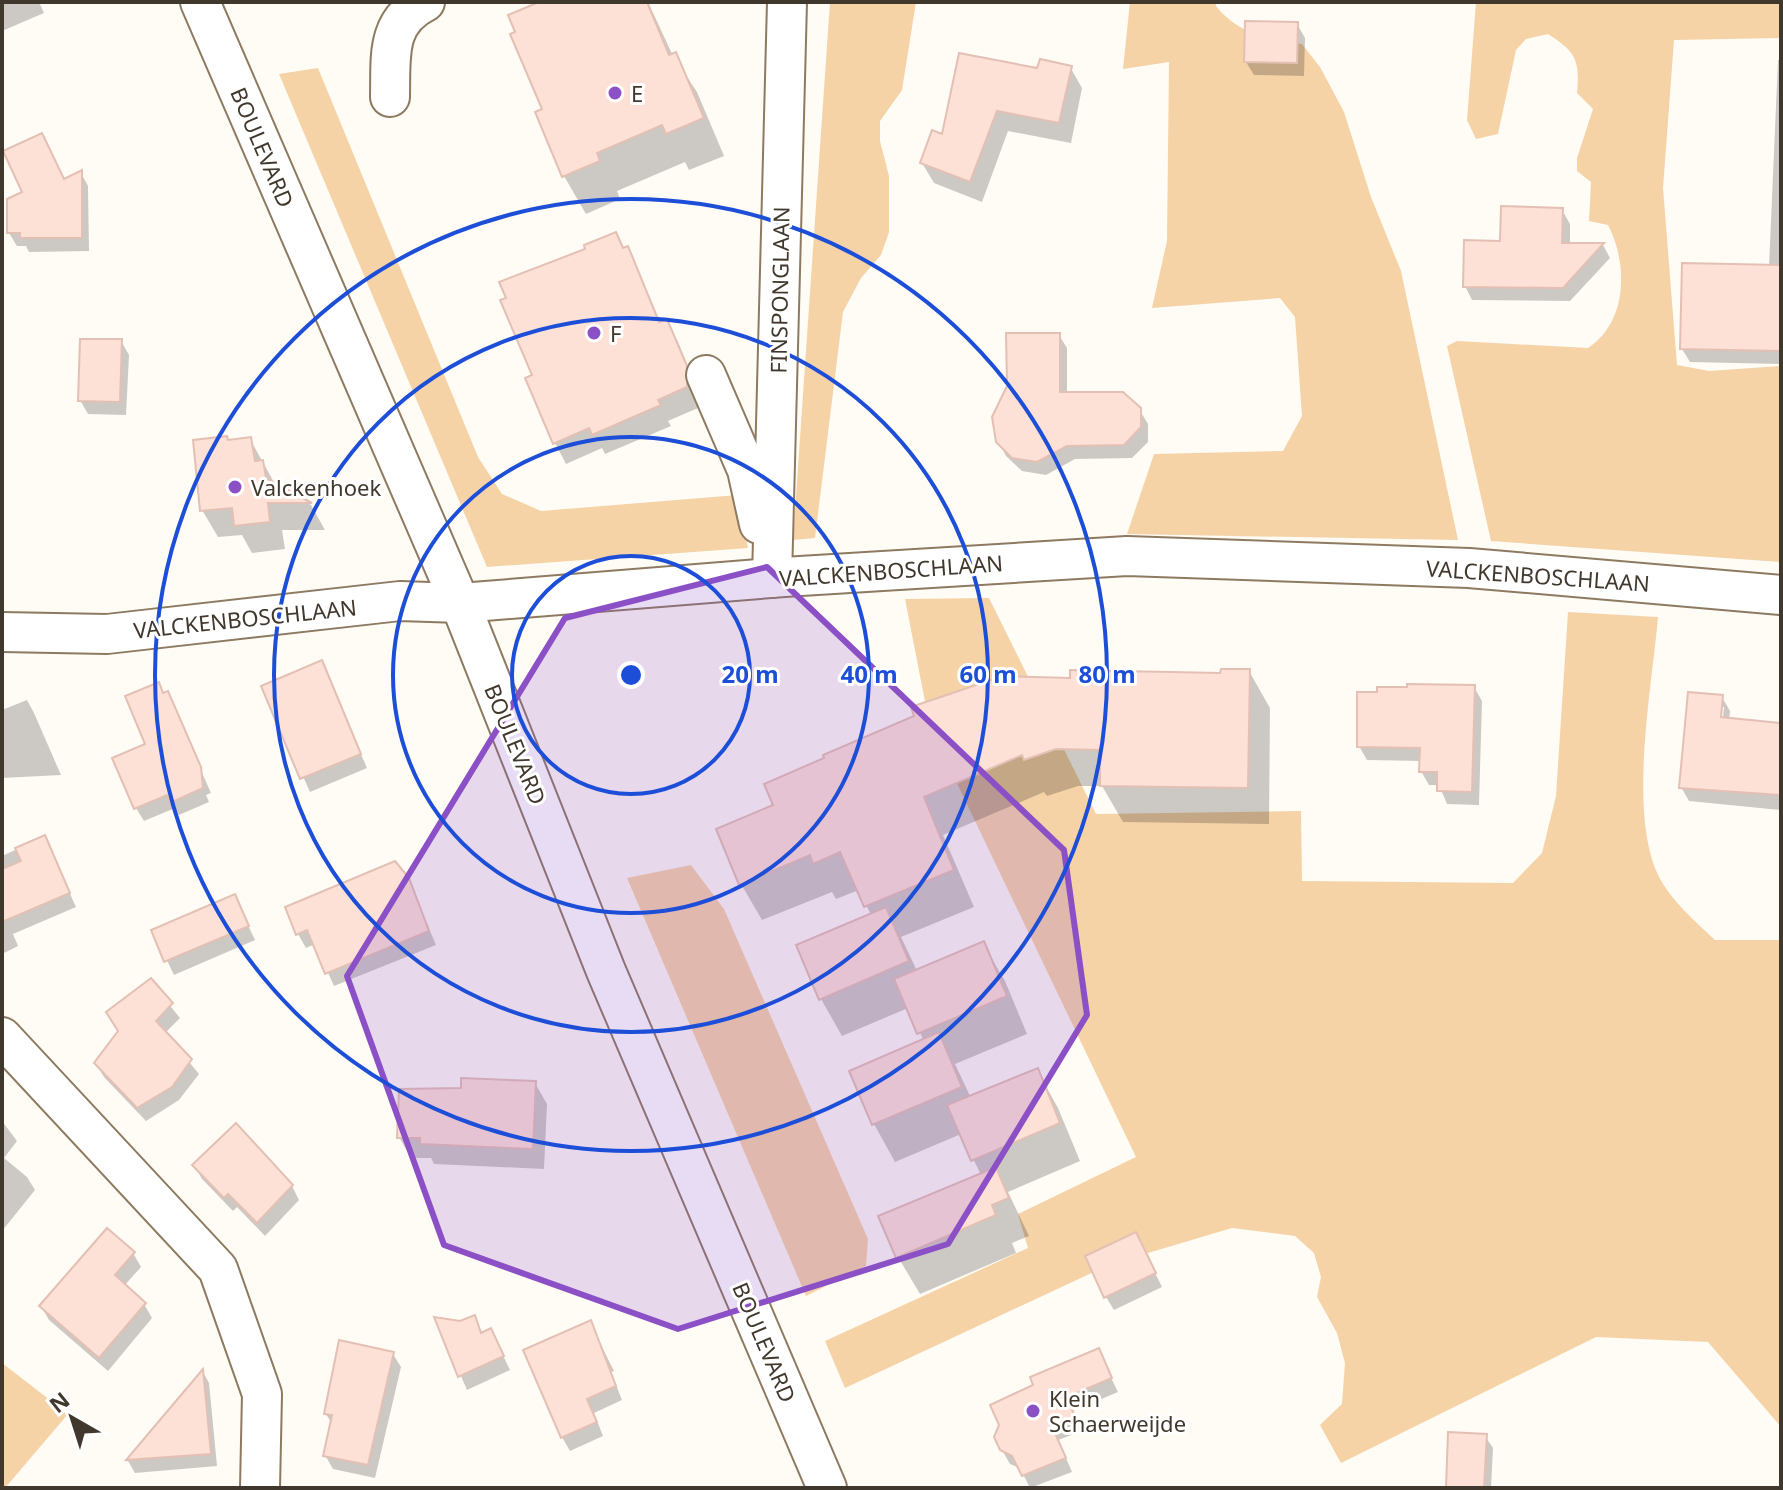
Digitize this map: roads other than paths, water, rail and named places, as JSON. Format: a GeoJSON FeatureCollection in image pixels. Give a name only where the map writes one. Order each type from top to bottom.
{"type":"FeatureCollection","features":[{"type":"Feature","properties":{"kind":"street","name":"BOULEVARD"},"geometry":{"type":"LineString","coordinates":[[200,2],[460,603],[606,971],[827,1488]]}},
{"type":"Feature","properties":{"kind":"street"},"geometry":{"type":"LineString","coordinates":[[390,97],[391,44],[406,12],[425,2]]}},
{"type":"Feature","properties":{"kind":"street","name":"FINSPONGLAAN"},"geometry":{"type":"LineString","coordinates":[[772,578],[787,2]]}},
{"type":"Feature","properties":{"kind":"street"},"geometry":{"type":"LineString","coordinates":[[706,375],[747,470],[772,578]]}},
{"type":"Feature","properties":{"kind":"street","name":"VALCKENBOSCHLAAN"},"geometry":{"type":"LineString","coordinates":[[2,632],[107,634],[400,601],[460,603],[772,578],[1127,556],[1469,568],[1781,595]]}},
{"type":"Feature","properties":{"kind":"street"},"geometry":{"type":"LineString","coordinates":[[2,1037],[218,1269],[262,1394],[260,1488]]}},
{"type":"Feature","properties":{"kind":"place","name":"E"},"geometry":{"type":"Point","coordinates":[615,93]}},
{"type":"Feature","properties":{"kind":"place","name":"F"},"geometry":{"type":"Point","coordinates":[594,333]}},
{"type":"Feature","properties":{"kind":"place","name":"Valckenhoek"},"geometry":{"type":"Point","coordinates":[235,487]}},
{"type":"Feature","properties":{"kind":"place","name":"Klein Schaerweijde"},"geometry":{"type":"Point","coordinates":[1033,1411]}}]}
